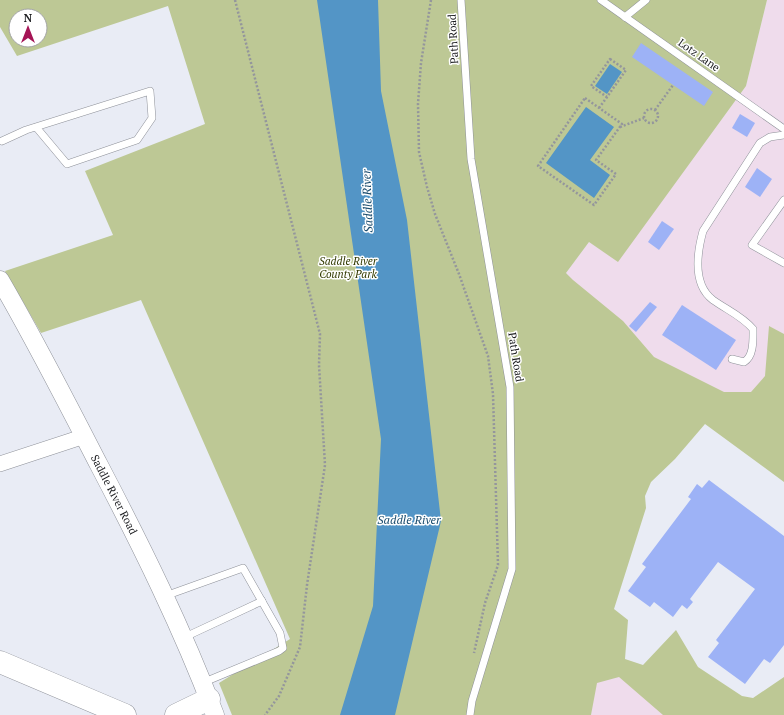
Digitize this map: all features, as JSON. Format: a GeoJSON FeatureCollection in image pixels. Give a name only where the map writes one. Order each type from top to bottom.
{"type":"FeatureCollection","features":[{"type":"Feature","properties":{"kind":"highway"},"geometry":{"type":"LineString","coordinates":[[0,662],[125,715]]}},
{"type":"Feature","properties":{"kind":"highway"},"geometry":{"type":"LineString","coordinates":[[176,715],[209,699]]}},
{"type":"Feature","properties":{"kind":"street","name":"Saddle River Road"},"geometry":{"type":"LineString","coordinates":[[2,287],[44,358],[85,436],[165,596],[184,637],[209,699]]}},
{"type":"Feature","properties":{"kind":"street"},"geometry":{"type":"LineString","coordinates":[[0,464],[85,436]]}},
{"type":"Feature","properties":{"kind":"lane","name":"Path Road"},"geometry":{"type":"LineString","coordinates":[[461,0],[471,159],[510,387],[512,569],[472,701],[470,715]]}},
{"type":"Feature","properties":{"kind":"lane","name":"Lotz Lane"},"geometry":{"type":"LineString","coordinates":[[601,0],[784,129]]}},
{"type":"Feature","properties":{"kind":"lane"},"geometry":{"type":"LineString","coordinates":[[625,17],[646,0]]}},
{"type":"Feature","properties":{"kind":"lane"},"geometry":{"type":"LineString","coordinates":[[1,140],[36,127],[150,91],[152,118],[137,140],[67,164],[36,127]]}},
{"type":"Feature","properties":{"kind":"lane"},"geometry":{"type":"LineString","coordinates":[[732,358],[744,362],[749,359],[753,329],[746,320],[712,299],[702,287],[696,260],[699,245],[703,231],[760,143],[770,138],[784,135]]}},
{"type":"Feature","properties":{"kind":"lane"},"geometry":{"type":"LineString","coordinates":[[784,200],[752,245],[784,263]]}},
{"type":"Feature","properties":{"kind":"lane"},"geometry":{"type":"LineString","coordinates":[[165,596],[244,568],[280,633],[283,648],[209,699]]}},
{"type":"Feature","properties":{"kind":"lane"},"geometry":{"type":"LineString","coordinates":[[184,637],[262,601]]}},
{"type":"Feature","properties":{"kind":"path"},"geometry":{"type":"LineString","coordinates":[[235,0],[320,334],[319,365],[325,465],[307,585],[300,647],[279,696],[265,715]]}},
{"type":"Feature","properties":{"kind":"path"},"geometry":{"type":"LineString","coordinates":[[431,0],[421,63],[418,104],[419,152],[435,214],[460,274],[488,356],[493,394],[498,565],[486,603],[474,654]]}},
{"type":"Feature","properties":{"kind":"path"},"geometry":{"type":"LineString","coordinates":[[599,108],[607,97],[626,70],[610,59],[591,86],[607,97]]}},
{"type":"Feature","properties":{"kind":"path"},"geometry":{"type":"LineString","coordinates":[[655,110],[673,85]]}},
{"type":"Feature","properties":{"kind":"path"},"geometry":{"type":"LineString","coordinates":[[620,127],[622,124],[585,98],[538,166],[594,205],[616,174],[596,160],[620,127],[644,118]]}},
{"type":"Feature","properties":{"kind":"path"},"geometry":{"type":"LineString","coordinates":[[647,110],[655,110],[658,116],[655,122],[648,123],[644,118],[644,113],[647,110]]}},
{"type":"Feature","properties":{"kind":"shaded area"},"geometry":{"type":"Polygon","coordinates":[[[767,0],[784,0],[784,393],[741,447],[656,372],[566,273],[589,242],[618,261],[746,86],[767,0]]]}},
{"type":"Feature","properties":{"kind":"shaded area"},"geometry":{"type":"Polygon","coordinates":[[[596,664],[784,712],[784,715],[591,715],[596,664]]]}},
{"type":"Feature","properties":{"kind":"green space","name":"Saddle River County Park"},"geometry":{"type":"Polygon","coordinates":[[[0,0],[767,0],[746,86],[618,262],[589,242],[566,273],[623,321],[654,357],[724,392],[751,392],[765,376],[769,326],[784,334],[784,482],[705,424],[675,459],[651,482],[645,496],[646,508],[614,609],[628,620],[625,659],[643,665],[676,630],[698,667],[742,696],[753,698],[784,677],[784,715],[663,715],[619,677],[597,683],[591,715],[232,715],[219,683],[290,639],[141,300],[41,333],[5,271],[113,235],[85,171],[205,124],[168,6],[48,46],[48,8],[8,8],[8,41],[0,27],[0,0]]]}},
{"type":"Feature","properties":{"kind":"green space","name":"Saddle River County Park"},"geometry":{"type":"Polygon","coordinates":[[[12,48],[41,48],[17,56],[12,48]]]}},
{"type":"Feature","properties":{"kind":"water","name":"Saddle River"},"geometry":{"type":"Polygon","coordinates":[[[317,0],[378,0],[381,91],[407,220],[441,521],[395,715],[340,715],[373,606],[381,439],[317,0]]]}},
{"type":"Feature","properties":{"kind":"water"},"geometry":{"type":"Polygon","coordinates":[[[610,64],[622,72],[607,94],[595,86],[610,64]]]}},
{"type":"Feature","properties":{"kind":"water"},"geometry":{"type":"Polygon","coordinates":[[[586,107],[614,127],[590,160],[610,175],[594,198],[546,163],[586,107]]]}},
{"type":"Feature","properties":{"kind":"building"},"geometry":{"type":"Polygon","coordinates":[[[641,43],[713,92],[704,106],[632,57],[641,43]]]}},
{"type":"Feature","properties":{"kind":"building"},"geometry":{"type":"Polygon","coordinates":[[[740,114],[755,123],[747,137],[732,128],[740,114]]]}},
{"type":"Feature","properties":{"kind":"building"},"geometry":{"type":"Polygon","coordinates":[[[757,168],[772,179],[760,197],[745,187],[757,168]]]}},
{"type":"Feature","properties":{"kind":"building"},"geometry":{"type":"Polygon","coordinates":[[[662,221],[674,229],[659,250],[648,242],[662,221]]]}},
{"type":"Feature","properties":{"kind":"building"},"geometry":{"type":"Polygon","coordinates":[[[650,302],[657,307],[636,332],[629,326],[650,302]]]}},
{"type":"Feature","properties":{"kind":"building"},"geometry":{"type":"Polygon","coordinates":[[[682,305],[736,340],[716,370],[662,335],[682,305]]]}},
{"type":"Feature","properties":{"kind":"building"},"geometry":{"type":"Polygon","coordinates":[[[709,480],[784,536],[784,645],[770,663],[764,659],[745,684],[708,657],[719,643],[716,640],[755,589],[718,562],[690,599],[693,602],[687,609],[682,605],[673,617],[654,602],[650,607],[628,591],[646,567],[642,564],[691,499],[688,497],[697,484],[702,488],[709,480]]]}}]}
